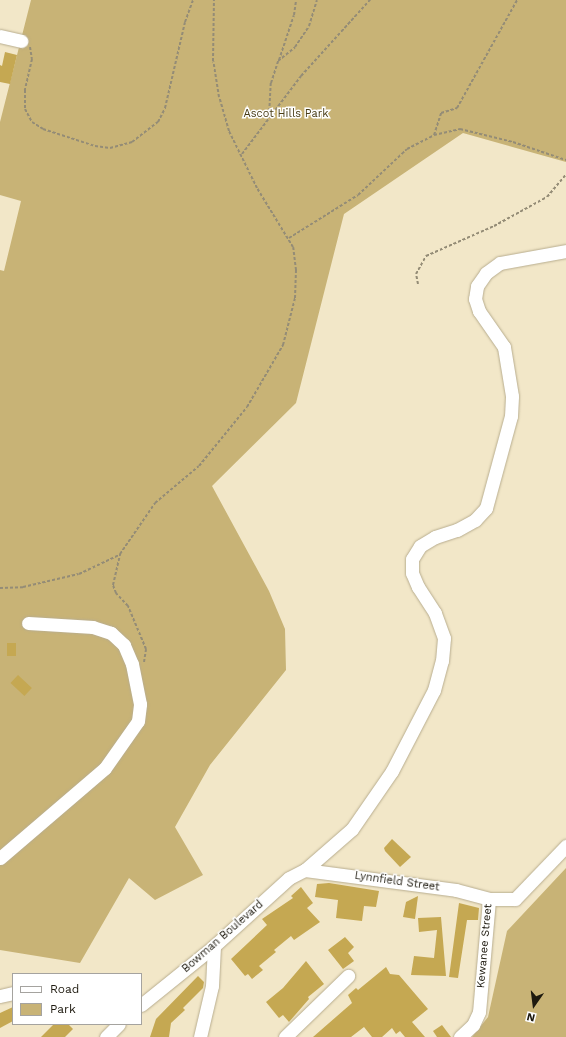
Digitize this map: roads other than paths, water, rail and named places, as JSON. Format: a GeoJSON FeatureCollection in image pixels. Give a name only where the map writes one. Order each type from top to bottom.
{"type":"FeatureCollection","features":[{"type":"Feature","properties":{"kind":"street"},"geometry":{"type":"LineString","coordinates":[[0,36],[21,41]]}},
{"type":"Feature","properties":{"kind":"street","name":"Bowman Boulevard"},"geometry":{"type":"LineString","coordinates":[[142,1004],[214,946],[288,878],[305,870],[352,829],[392,771],[434,690],[442,661],[444,638],[435,612],[418,587],[412,573],[412,559],[420,546],[435,537],[457,530],[475,520],[486,508],[511,416],[510,377],[504,347],[480,310],[475,299],[477,286],[486,273],[500,263],[566,251]]}},
{"type":"Feature","properties":{"kind":"street"},"geometry":{"type":"LineString","coordinates":[[0,858],[11,851],[105,768],[138,721],[140,704],[132,664],[124,645],[111,633],[92,627],[28,623]]}},
{"type":"Feature","properties":{"kind":"street","name":"Kewanee Street"},"geometry":{"type":"LineString","coordinates":[[460,1037],[473,1025],[479,1012],[489,899],[515,899],[566,846]]}},
{"type":"Feature","properties":{"kind":"street","name":"Lynnfield Street"},"geometry":{"type":"LineString","coordinates":[[305,870],[449,889],[489,899]]}},
{"type":"Feature","properties":{"kind":"street"},"geometry":{"type":"LineString","coordinates":[[200,1037],[212,986],[214,946]]}},
{"type":"Feature","properties":{"kind":"street"},"geometry":{"type":"LineString","coordinates":[[285,1037],[348,976]]}},
{"type":"Feature","properties":{"kind":"street"},"geometry":{"type":"LineString","coordinates":[[0,996],[12,993]]}},
{"type":"Feature","properties":{"kind":"street"},"geometry":{"type":"LineString","coordinates":[[106,1037],[118,1025]]}},
{"type":"Feature","properties":{"kind":"park label","name":"Ascot Hills Park"},"geometry":{"type":"Point","coordinates":[286,114]}}]}
